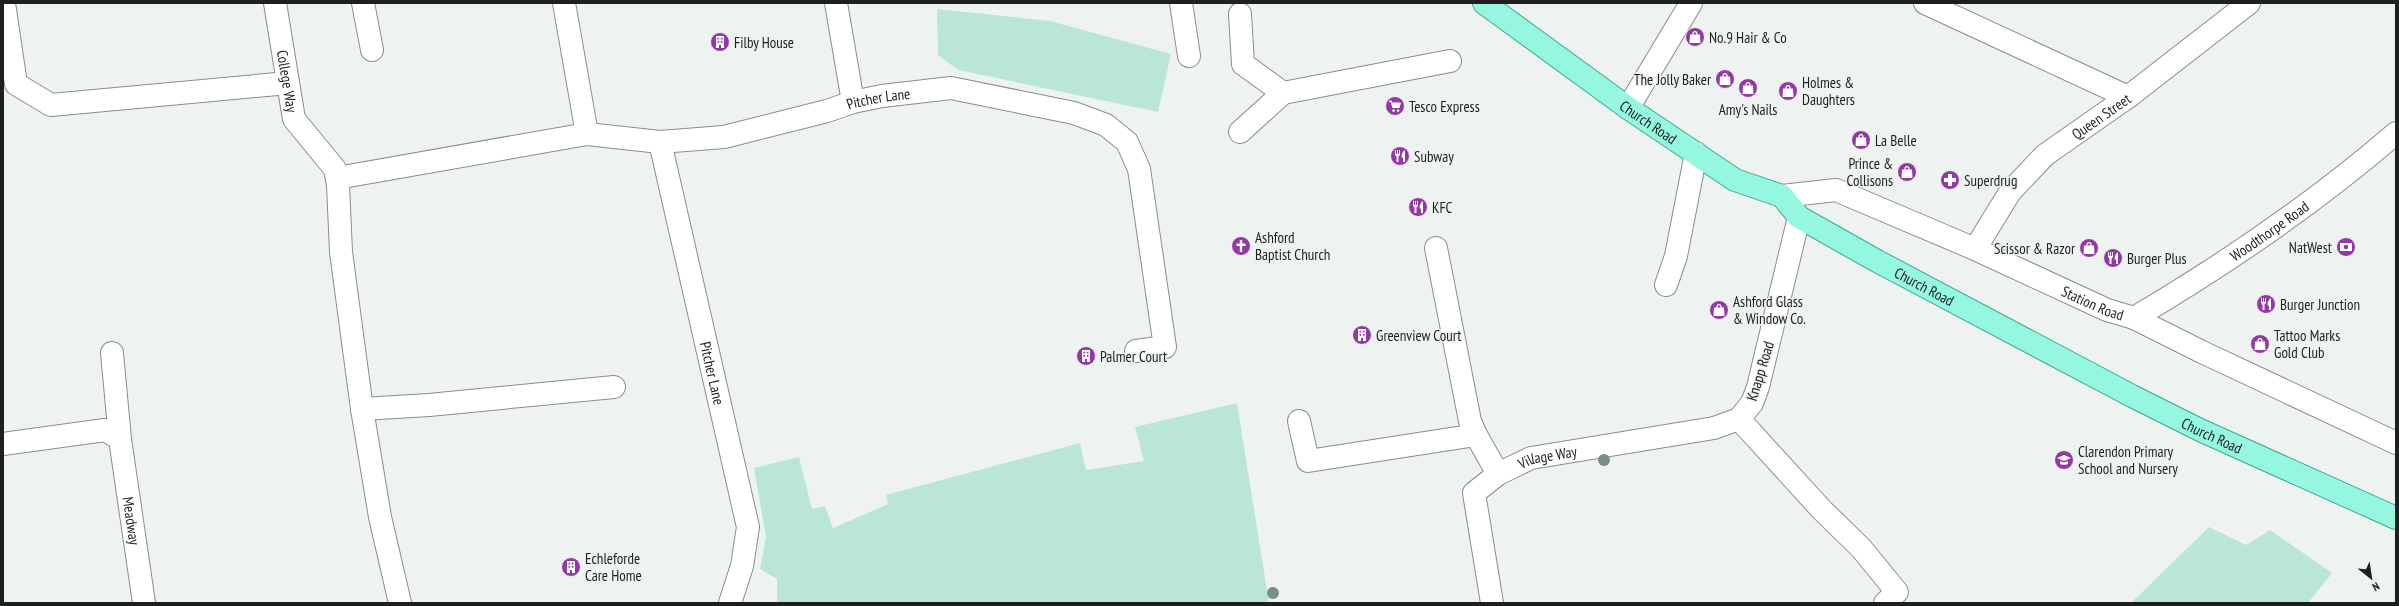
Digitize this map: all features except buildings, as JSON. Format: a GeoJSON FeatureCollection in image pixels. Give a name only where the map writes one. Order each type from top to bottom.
{"type":"FeatureCollection","features":[{"type":"Feature","properties":{"kind":"main road","name":"Church Road"},"geometry":{"type":"LineString","coordinates":[[1484,3],[1628,108],[1735,180],[1782,196],[1799,217],[2132,396],[2200,430],[2396,518]]}},
{"type":"Feature","properties":{"kind":"street"},"geometry":{"type":"LineString","coordinates":[[4,3],[16,84],[51,105],[288,83]]}},
{"type":"Feature","properties":{"kind":"street","name":"College Way"},"geometry":{"type":"LineString","coordinates":[[275,3],[294,119],[336,173]]}},
{"type":"Feature","properties":{"kind":"street"},"geometry":{"type":"LineString","coordinates":[[363,3],[372,50]]}},
{"type":"Feature","properties":{"kind":"street"},"geometry":{"type":"LineString","coordinates":[[564,3],[587,134]]}},
{"type":"Feature","properties":{"kind":"street"},"geometry":{"type":"LineString","coordinates":[[836,3],[853,102]]}},
{"type":"Feature","properties":{"kind":"street"},"geometry":{"type":"LineString","coordinates":[[1181,3],[1189,56]]}},
{"type":"Feature","properties":{"kind":"street"},"geometry":{"type":"LineString","coordinates":[[1628,108],[1691,3]]}},
{"type":"Feature","properties":{"kind":"street"},"geometry":{"type":"LineString","coordinates":[[1925,3],[2128,97]]}},
{"type":"Feature","properties":{"kind":"street","name":"Queen Street"},"geometry":{"type":"LineString","coordinates":[[1975,249],[2010,192],[2045,155],[2128,97],[2249,3]]}},
{"type":"Feature","properties":{"kind":"street"},"geometry":{"type":"LineString","coordinates":[[1240,14],[1243,64],[1283,93]]}},
{"type":"Feature","properties":{"kind":"street"},"geometry":{"type":"LineString","coordinates":[[1240,132],[1283,93],[1450,61]]}},
{"type":"Feature","properties":{"kind":"street","name":"Pitcher Lane"},"geometry":{"type":"LineString","coordinates":[[336,173],[587,134],[660,142],[724,137],[827,111],[853,102],[951,88],[1074,113],[1106,126],[1127,142],[1139,168],[1165,346],[1136,351]]}},
{"type":"Feature","properties":{"kind":"street","name":"Woodthorpe Road"},"geometry":{"type":"LineString","coordinates":[[2134,318],[2177,292],[2346,176],[2396,134]]}},
{"type":"Feature","properties":{"kind":"street","name":"Pitcher Lane"},"geometry":{"type":"LineString","coordinates":[[660,142],[748,527],[742,566],[730,603]]}},
{"type":"Feature","properties":{"kind":"street"},"geometry":{"type":"LineString","coordinates":[[1666,286],[1676,256],[1696,153]]}},
{"type":"Feature","properties":{"kind":"street"},"geometry":{"type":"LineString","coordinates":[[336,173],[341,252],[362,409],[380,517],[400,603]]}},
{"type":"Feature","properties":{"kind":"street","name":"Station Road"},"geometry":{"type":"LineString","coordinates":[[1782,196],[1836,190],[1975,249],[2107,310],[2134,318],[2202,352],[2396,443]]}},
{"type":"Feature","properties":{"kind":"street","name":"Knapp Road"},"geometry":{"type":"LineString","coordinates":[[1799,217],[1758,387],[1752,403],[1739,419],[1821,508],[1861,548],[1897,592],[1885,603]]}},
{"type":"Feature","properties":{"kind":"street"},"geometry":{"type":"LineString","coordinates":[[1436,248],[1470,421],[1476,435],[1498,474]]}},
{"type":"Feature","properties":{"kind":"street","name":"Meadway"},"geometry":{"type":"LineString","coordinates":[[112,353],[120,439],[144,603]]}},
{"type":"Feature","properties":{"kind":"street"},"geometry":{"type":"LineString","coordinates":[[362,409],[429,405],[614,387]]}},
{"type":"Feature","properties":{"kind":"street","name":"Village Way"},"geometry":{"type":"LineString","coordinates":[[1492,603],[1474,493],[1498,474],[1531,458],[1714,428],[1739,419]]}},
{"type":"Feature","properties":{"kind":"street"},"geometry":{"type":"LineString","coordinates":[[1299,421],[1308,461],[1476,435]]}},
{"type":"Feature","properties":{"kind":"street"},"geometry":{"type":"LineString","coordinates":[[3,444],[105,430],[120,439]]}},
{"type":"Feature","properties":{"kind":"green space"},"geometry":{"type":"Polygon","coordinates":[[[937,9],[1050,21],[1171,54],[1158,112],[958,70],[938,55],[937,9]]]}},
{"type":"Feature","properties":{"kind":"green space"},"geometry":{"type":"Polygon","coordinates":[[[1237,403],[1269,603],[777,603],[777,579],[760,569],[766,537],[754,468],[799,457],[812,509],[825,506],[833,528],[888,504],[886,495],[1080,443],[1086,470],[1144,461],[1135,427],[1237,403]]]}},
{"type":"Feature","properties":{"kind":"green space"},"geometry":{"type":"Polygon","coordinates":[[[2209,527],[2246,545],[2270,530],[2332,573],[2308,603],[2131,603],[2209,527]]]}},
{"type":"Feature","properties":{"kind":"place","name":"No.9 Hair & Co"},"geometry":{"type":"Point","coordinates":[1695,37]}},
{"type":"Feature","properties":{"kind":"place","name":"Filby House"},"geometry":{"type":"Point","coordinates":[720,42]}},
{"type":"Feature","properties":{"kind":"place","name":"The Jolly Baker"},"geometry":{"type":"Point","coordinates":[1725,79]}},
{"type":"Feature","properties":{"kind":"place","name":"Amy's Nails"},"geometry":{"type":"Point","coordinates":[1748,88]}},
{"type":"Feature","properties":{"kind":"place","name":"Holmes & Daughters"},"geometry":{"type":"Point","coordinates":[1788,91]}},
{"type":"Feature","properties":{"kind":"place","name":"Tesco Express"},"geometry":{"type":"Point","coordinates":[1395,106]}},
{"type":"Feature","properties":{"kind":"place","name":"La Belle"},"geometry":{"type":"Point","coordinates":[1861,140]}},
{"type":"Feature","properties":{"kind":"place","name":"Subway"},"geometry":{"type":"Point","coordinates":[1400,156]}},
{"type":"Feature","properties":{"kind":"place","name":"Prince & Collisons"},"geometry":{"type":"Point","coordinates":[1907,172]}},
{"type":"Feature","properties":{"kind":"place","name":"Superdrug"},"geometry":{"type":"Point","coordinates":[1950,180]}},
{"type":"Feature","properties":{"kind":"place","name":"KFC"},"geometry":{"type":"Point","coordinates":[1418,207]}},
{"type":"Feature","properties":{"kind":"place","name":"Ashford Baptist Church"},"geometry":{"type":"Point","coordinates":[1241,246]}},
{"type":"Feature","properties":{"kind":"place","name":"NatWest"},"geometry":{"type":"Point","coordinates":[2346,247]}},
{"type":"Feature","properties":{"kind":"place","name":"Scissor & Razor"},"geometry":{"type":"Point","coordinates":[2089,248]}},
{"type":"Feature","properties":{"kind":"place","name":"Burger Plus"},"geometry":{"type":"Point","coordinates":[2113,258]}},
{"type":"Feature","properties":{"kind":"place","name":"Burger Junction"},"geometry":{"type":"Point","coordinates":[2266,304]}},
{"type":"Feature","properties":{"kind":"place","name":"Ashford Glass & Window Co."},"geometry":{"type":"Point","coordinates":[1719,310]}},
{"type":"Feature","properties":{"kind":"place","name":"Greenview Court"},"geometry":{"type":"Point","coordinates":[1362,335]}},
{"type":"Feature","properties":{"kind":"place","name":"Tattoo Marks Gold Club"},"geometry":{"type":"Point","coordinates":[2260,344]}},
{"type":"Feature","properties":{"kind":"place","name":"Palmer Court"},"geometry":{"type":"Point","coordinates":[1086,356]}},
{"type":"Feature","properties":{"kind":"place","name":"Clarendon Primary School and Nursery"},"geometry":{"type":"Point","coordinates":[2064,460]}},
{"type":"Feature","properties":{"kind":"place","name":"Echleforde Care Home"},"geometry":{"type":"Point","coordinates":[571,567]}}]}
